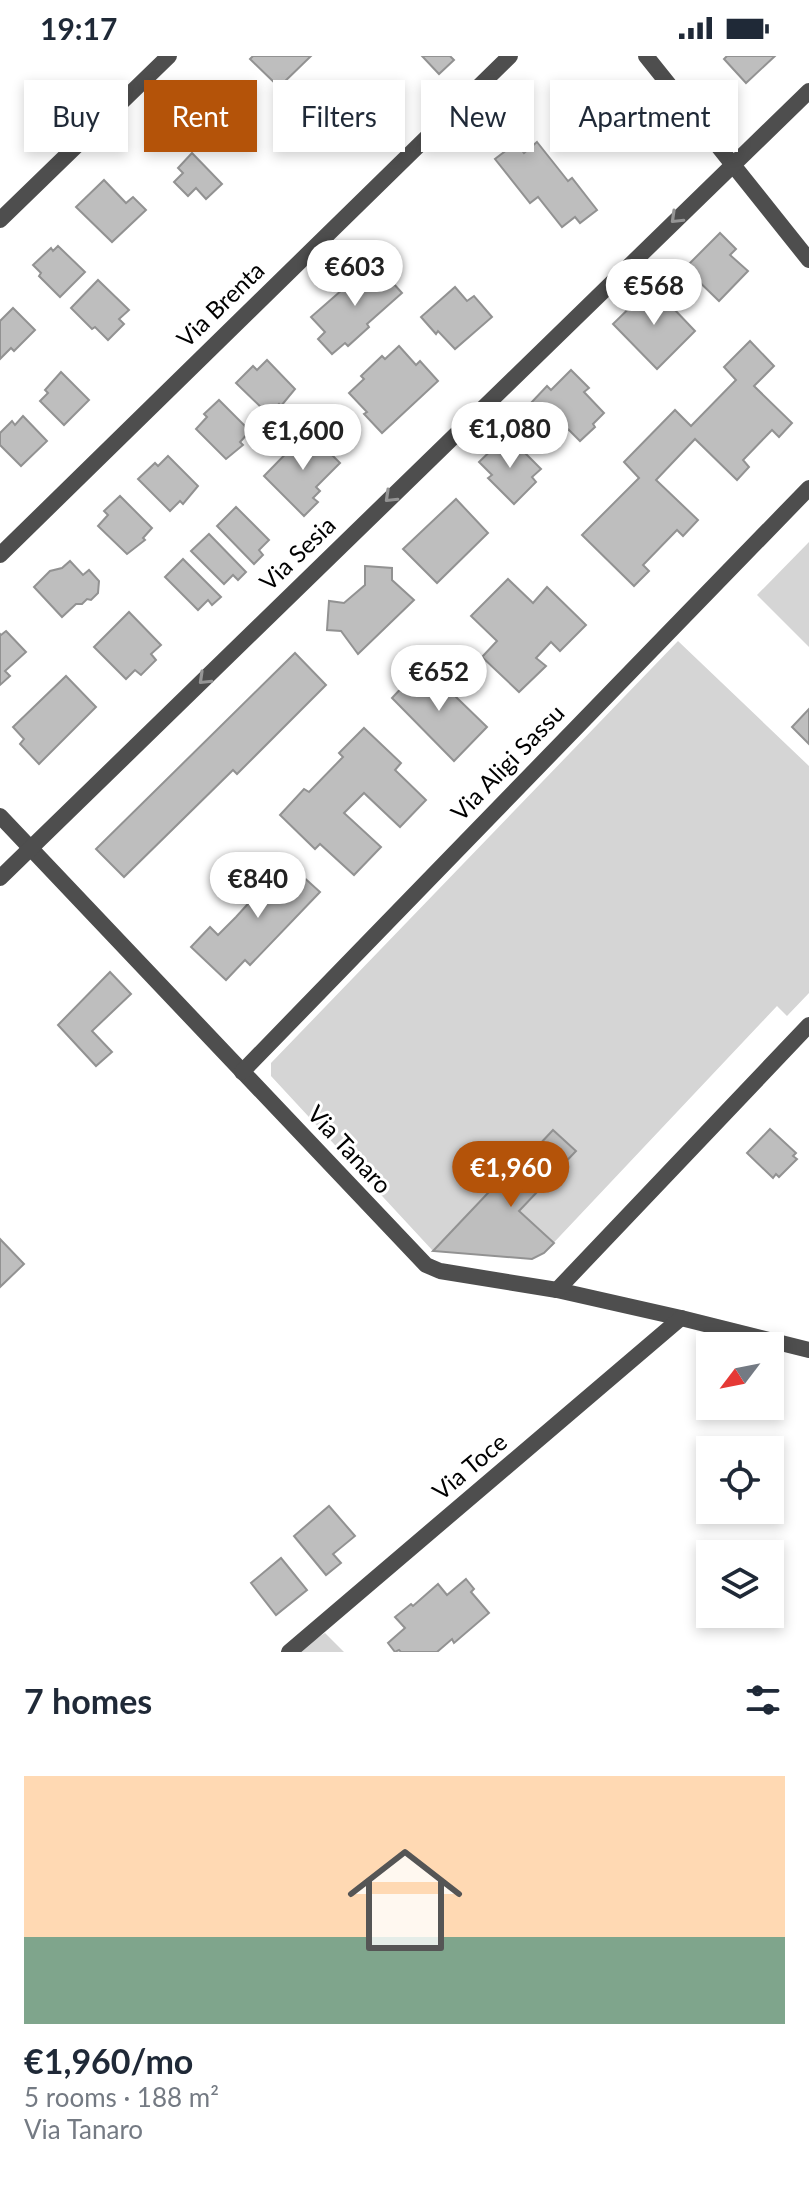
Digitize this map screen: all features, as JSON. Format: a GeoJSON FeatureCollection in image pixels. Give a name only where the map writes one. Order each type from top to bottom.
{"type":"FeatureCollection","features":[{"type":"Feature","properties":{"kind":"street"},"geometry":{"type":"LineString","coordinates":[[0,220],[169,56]]}},
{"type":"Feature","properties":{"kind":"street","name":"Via Brenta"},"geometry":{"type":"LineString","coordinates":[[0,555],[510,56]]}},
{"type":"Feature","properties":{"kind":"street"},"geometry":{"type":"LineString","coordinates":[[646,56],[809,260]]}},
{"type":"Feature","properties":{"kind":"street","name":"Via Sesia"},"geometry":{"type":"LineString","coordinates":[[0,878],[809,91]]}},
{"type":"Feature","properties":{"kind":"street","name":"Via Aligi Sassu"},"geometry":{"type":"LineString","coordinates":[[242,1072],[809,488]]}},
{"type":"Feature","properties":{"kind":"street","name":"Via Tanaro"},"geometry":{"type":"LineString","coordinates":[[0,816],[426,1265],[440,1271],[557,1290],[809,1350]]}},
{"type":"Feature","properties":{"kind":"street"},"geometry":{"type":"LineString","coordinates":[[557,1290],[809,1025]]}},
{"type":"Feature","properties":{"kind":"street","name":"Via Toce"},"geometry":{"type":"LineString","coordinates":[[289,1652],[681,1318]]}},
{"type":"Feature","properties":{"kind":"shaded area"},"geometry":{"type":"Polygon","coordinates":[[[809,542],[809,647],[757,595],[809,542]]]}},
{"type":"Feature","properties":{"kind":"shaded area"},"geometry":{"type":"Polygon","coordinates":[[[678,641],[809,766],[809,993],[787,1016],[777,1006],[544,1253],[532,1259],[433,1251],[271,1076],[271,1063],[678,641]]]}},
{"type":"Feature","properties":{"kind":"shaded area"},"geometry":{"type":"Polygon","coordinates":[[[325,1633],[344,1652],[295,1652],[325,1633]]]}},
{"type":"Feature","properties":{"kind":"building"},"geometry":{"type":"Polygon","coordinates":[[[253,56],[311,56],[286,80],[273,81],[250,59],[253,56]]]}},
{"type":"Feature","properties":{"kind":"building"},"geometry":{"type":"Polygon","coordinates":[[[422,56],[450,56],[454,60],[439,74],[422,56]]]}},
{"type":"Feature","properties":{"kind":"building"},"geometry":{"type":"Polygon","coordinates":[[[727,56],[775,56],[746,83],[724,59],[727,56]]]}},
{"type":"Feature","properties":{"kind":"building"},"geometry":{"type":"Polygon","coordinates":[[[537,142],[568,181],[572,178],[597,210],[580,223],[575,217],[562,227],[538,197],[530,203],[495,159],[504,152],[534,152],[537,142]]]}},
{"type":"Feature","properties":{"kind":"building"},"geometry":{"type":"Polygon","coordinates":[[[192,153],[222,184],[206,199],[196,188],[188,196],[174,182],[183,173],[178,168],[192,153]]]}},
{"type":"Feature","properties":{"kind":"building"},"geometry":{"type":"Polygon","coordinates":[[[104,180],[126,203],[133,197],[146,210],[112,242],[76,207],[104,180]]]}},
{"type":"Feature","properties":{"kind":"building"},"geometry":{"type":"Polygon","coordinates":[[[720,233],[736,249],[730,255],[748,271],[719,301],[685,268],[720,233]]]}},
{"type":"Feature","properties":{"kind":"building"},"geometry":{"type":"Polygon","coordinates":[[[58,246],[85,272],[60,297],[39,276],[41,273],[33,265],[51,248],[53,251],[58,246]]]}},
{"type":"Feature","properties":{"kind":"building"},"geometry":{"type":"Polygon","coordinates":[[[374,262],[402,293],[348,346],[345,343],[332,354],[318,339],[325,332],[311,317],[374,262]]]}},
{"type":"Feature","properties":{"kind":"building"},"geometry":{"type":"Polygon","coordinates":[[[98,280],[129,310],[119,319],[124,324],[108,340],[71,308],[98,280]]]}},
{"type":"Feature","properties":{"kind":"building"},"geometry":{"type":"Polygon","coordinates":[[[652,286],[695,331],[657,369],[613,324],[652,286]]]}},
{"type":"Feature","properties":{"kind":"building"},"geometry":{"type":"Polygon","coordinates":[[[455,287],[467,301],[474,296],[492,317],[455,349],[421,317],[455,287]]]}},
{"type":"Feature","properties":{"kind":"building"},"geometry":{"type":"Polygon","coordinates":[[[13,308],[35,330],[14,351],[11,348],[0,359],[0,321],[13,308]]]}},
{"type":"Feature","properties":{"kind":"building"},"geometry":{"type":"Polygon","coordinates":[[[750,341],[774,366],[754,386],[792,423],[779,437],[772,430],[743,460],[749,467],[737,480],[695,439],[656,480],[698,520],[683,536],[677,530],[643,565],[649,571],[634,586],[582,535],[639,478],[624,462],[675,410],[691,426],[736,380],[724,367],[750,341]]]}},
{"type":"Feature","properties":{"kind":"building"},"geometry":{"type":"Polygon","coordinates":[[[399,346],[416,365],[420,361],[438,381],[382,433],[349,393],[382,356],[385,359],[399,346]]]}},
{"type":"Feature","properties":{"kind":"building"},"geometry":{"type":"Polygon","coordinates":[[[267,360],[295,389],[281,406],[279,404],[268,414],[236,383],[253,366],[257,370],[267,360]]]}},
{"type":"Feature","properties":{"kind":"building"},"geometry":{"type":"Polygon","coordinates":[[[571,370],[589,388],[584,392],[604,413],[580,441],[563,424],[554,433],[529,405],[547,386],[551,390],[571,370]]]}},
{"type":"Feature","properties":{"kind":"building"},"geometry":{"type":"Polygon","coordinates":[[[61,372],[89,400],[64,425],[40,401],[48,393],[45,390],[61,372]]]}},
{"type":"Feature","properties":{"kind":"building"},"geometry":{"type":"Polygon","coordinates":[[[219,400],[250,431],[240,442],[243,445],[226,459],[196,429],[207,417],[204,414],[219,400]]]}},
{"type":"Feature","properties":{"kind":"building"},"geometry":{"type":"Polygon","coordinates":[[[23,416],[47,441],[21,466],[0,445],[0,433],[12,421],[15,425],[23,416]]]}},
{"type":"Feature","properties":{"kind":"building"},"geometry":{"type":"Polygon","coordinates":[[[308,431],[340,463],[316,487],[320,491],[313,498],[318,502],[304,516],[264,476],[308,431]]]}},
{"type":"Feature","properties":{"kind":"building"},"geometry":{"type":"Polygon","coordinates":[[[504,438],[541,469],[532,477],[536,482],[514,504],[488,478],[492,475],[479,462],[504,438]]]}},
{"type":"Feature","properties":{"kind":"building"},"geometry":{"type":"Polygon","coordinates":[[[168,456],[198,486],[183,504],[180,501],[170,511],[138,479],[168,456]]]}},
{"type":"Feature","properties":{"kind":"building"},"geometry":{"type":"Polygon","coordinates":[[[120,496],[152,528],[143,538],[145,540],[127,554],[98,526],[108,515],[104,511],[120,496]]]}},
{"type":"Feature","properties":{"kind":"building"},"geometry":{"type":"Polygon","coordinates":[[[456,499],[488,533],[437,583],[403,549],[456,499]]]}},
{"type":"Feature","properties":{"kind":"building"},"geometry":{"type":"Polygon","coordinates":[[[236,507],[269,540],[259,550],[263,555],[254,564],[217,526],[236,507]]]}},
{"type":"Feature","properties":{"kind":"building"},"geometry":{"type":"Polygon","coordinates":[[[209,534],[246,572],[238,580],[233,575],[224,584],[191,551],[209,534]]]}},
{"type":"Feature","properties":{"kind":"building"},"geometry":{"type":"Polygon","coordinates":[[[183,559],[221,597],[212,605],[208,600],[198,610],[165,577],[183,559]]]}},
{"type":"Feature","properties":{"kind":"building"},"geometry":{"type":"Polygon","coordinates":[[[70,561],[83,575],[89,570],[99,581],[98,593],[91,600],[76,604],[62,617],[34,587],[50,571],[62,568],[70,561]]]}},
{"type":"Feature","properties":{"kind":"building"},"geometry":{"type":"Polygon","coordinates":[[[365,566],[392,568],[392,580],[414,600],[358,654],[341,631],[327,630],[329,601],[344,603],[365,585],[365,566]]]}},
{"type":"Feature","properties":{"kind":"building"},"geometry":{"type":"Polygon","coordinates":[[[508,579],[533,603],[547,587],[586,625],[560,651],[551,642],[536,658],[546,666],[519,692],[482,657],[497,641],[471,616],[508,579]]]}},
{"type":"Feature","properties":{"kind":"building"},"geometry":{"type":"Polygon","coordinates":[[[129,612],[161,645],[151,654],[156,660],[141,675],[135,670],[126,679],[94,647],[129,612]]]}},
{"type":"Feature","properties":{"kind":"building"},"geometry":{"type":"Polygon","coordinates":[[[6,631],[26,652],[5,671],[10,676],[0,685],[0,634],[6,631]]]}},
{"type":"Feature","properties":{"kind":"building"},"geometry":{"type":"Polygon","coordinates":[[[295,653],[326,685],[237,774],[233,770],[124,877],[96,849],[295,653]]]}},
{"type":"Feature","properties":{"kind":"building"},"geometry":{"type":"Polygon","coordinates":[[[423,665],[487,727],[454,761],[392,698],[423,665]]]}},
{"type":"Feature","properties":{"kind":"building"},"geometry":{"type":"Polygon","coordinates":[[[66,676],[96,707],[39,764],[20,744],[24,739],[13,727],[66,676]]]}},
{"type":"Feature","properties":{"kind":"building"},"geometry":{"type":"Polygon","coordinates":[[[809,709],[809,744],[792,727],[809,709]]]}},
{"type":"Feature","properties":{"kind":"building"},"geometry":{"type":"Polygon","coordinates":[[[364,728],[401,763],[395,770],[426,800],[400,827],[364,793],[344,813],[381,847],[354,875],[320,844],[315,849],[280,815],[304,789],[309,792],[343,757],[339,753],[364,728]]]}},
{"type":"Feature","properties":{"kind":"building"},"geometry":{"type":"Polygon","coordinates":[[[279,855],[320,892],[250,965],[245,960],[226,980],[191,947],[210,927],[218,935],[236,917],[267,883],[260,876],[279,855]]]}},
{"type":"Feature","properties":{"kind":"building"},"geometry":{"type":"Polygon","coordinates":[[[110,972],[131,994],[92,1031],[112,1052],[96,1066],[58,1025],[110,972]]]}},
{"type":"Feature","properties":{"kind":"building"},"geometry":{"type":"Polygon","coordinates":[[[770,1129],[796,1153],[793,1156],[797,1159],[779,1177],[776,1174],[773,1178],[747,1153],[770,1129]]]}},
{"type":"Feature","properties":{"kind":"building"},"geometry":{"type":"Polygon","coordinates":[[[553,1130],[576,1151],[519,1211],[554,1243],[532,1259],[433,1251],[506,1174],[509,1177],[553,1130]]]}},
{"type":"Feature","properties":{"kind":"building"},"geometry":{"type":"Polygon","coordinates":[[[0,1239],[24,1264],[0,1287],[0,1239]]]}},
{"type":"Feature","properties":{"kind":"building"},"geometry":{"type":"Polygon","coordinates":[[[329,1506],[355,1536],[333,1554],[341,1563],[326,1575],[294,1536],[329,1506]]]}},
{"type":"Feature","properties":{"kind":"building"},"geometry":{"type":"Polygon","coordinates":[[[281,1558],[307,1590],[276,1615],[251,1583],[281,1558]]]}},
{"type":"Feature","properties":{"kind":"building"},"geometry":{"type":"Polygon","coordinates":[[[466,1579],[474,1589],[471,1592],[489,1613],[454,1643],[452,1639],[437,1652],[395,1652],[388,1643],[405,1628],[395,1617],[438,1584],[447,1595],[466,1579]]]}}]}
